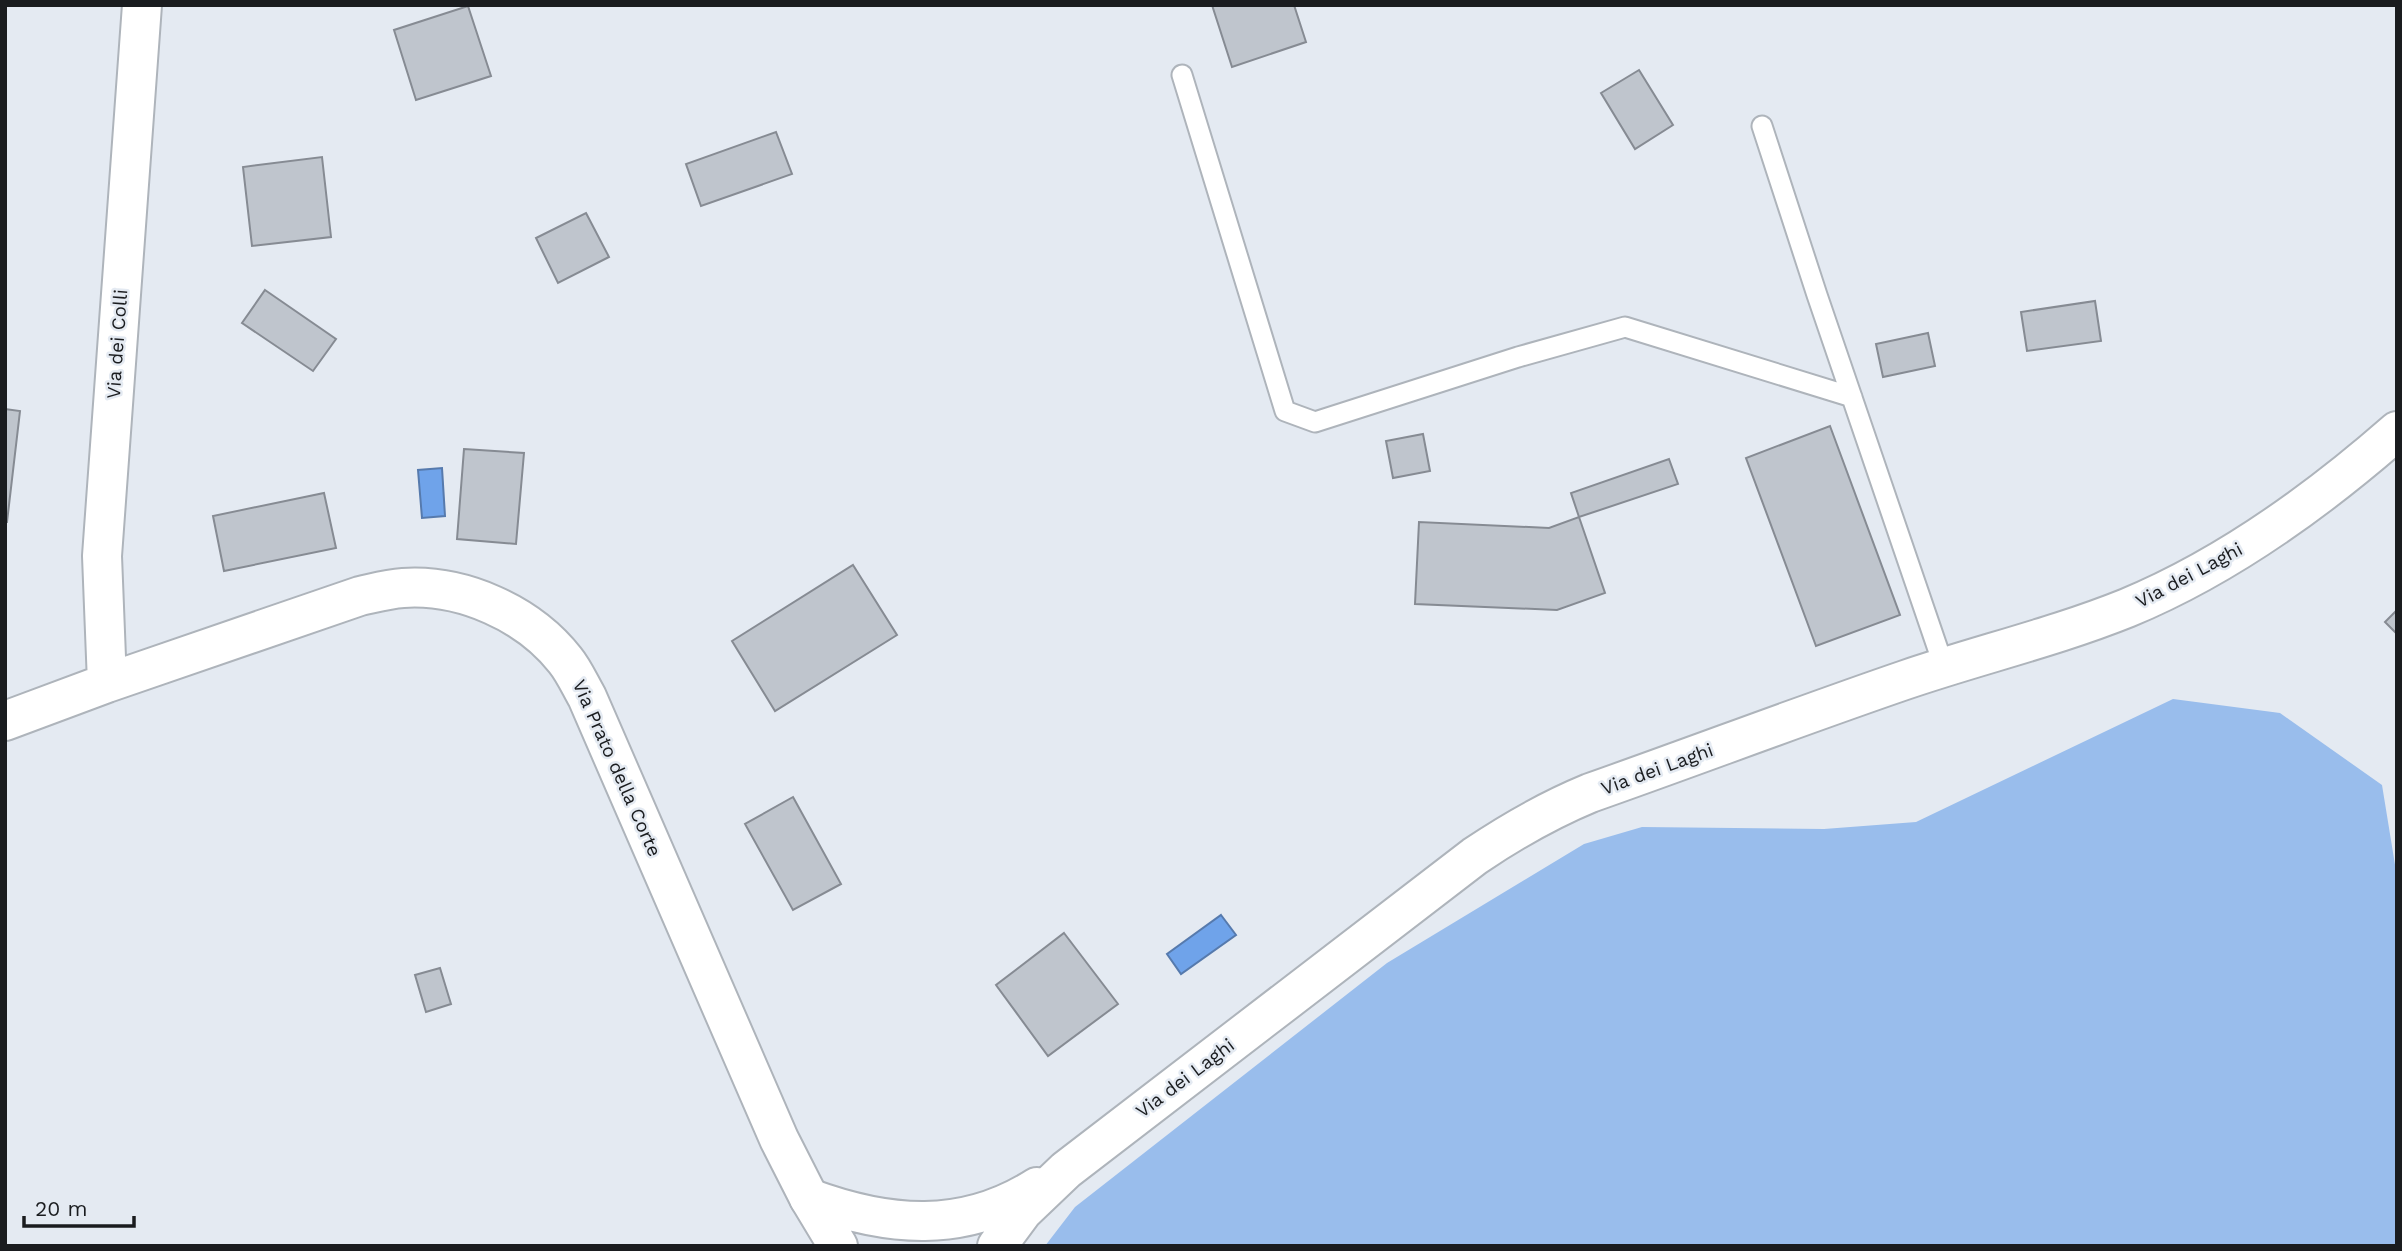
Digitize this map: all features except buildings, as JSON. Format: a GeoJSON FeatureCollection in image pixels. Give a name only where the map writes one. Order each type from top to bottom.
{"type":"FeatureCollection","features":[{"type":"Feature","properties":{"kind":"street","name":"Via dei Colli"},"geometry":{"type":"LineString","coordinates":[[107,683],[102,556],[142,5]]}},
{"type":"Feature","properties":{"kind":"street","name":"Via dei Laghi"},"geometry":{"type":"LineString","coordinates":[[997,1246],[1033,1201],[1066,1170],[1475,856],[1513,831],[1590,793],[1944,667],[2115,612],[2183,581],[2263,534],[2397,431]]}},
{"type":"Feature","properties":{"kind":"street","name":"Via Prato della Corte"},"geometry":{"type":"LineString","coordinates":[[5,721],[348,600],[394,589],[422,588],[463,594],[501,609],[529,627],[565,659],[587,697],[779,1139],[838,1246]]}},
{"type":"Feature","properties":{"kind":"street"},"geometry":{"type":"LineString","coordinates":[[810,1198],[918,1234],[950,1219],[983,1213],[1026,1195],[1066,1170]]}},
{"type":"Feature","properties":{"kind":"lane"},"geometry":{"type":"LineString","coordinates":[[1182,75],[1285,411],[1315,422],[1518,357],[1625,327],[1852,397]]}},
{"type":"Feature","properties":{"kind":"lane"},"geometry":{"type":"LineString","coordinates":[[1762,126],[1944,667]]}},
{"type":"Feature","properties":{"kind":"shaded area"},"geometry":{"type":"Polygon","coordinates":[[[442,468],[445,516],[422,518],[418,470],[442,468]]]}},
{"type":"Feature","properties":{"kind":"shaded area"},"geometry":{"type":"Polygon","coordinates":[[[2173,699],[2280,713],[2382,785],[2397,877],[2397,1246],[1045,1246],[1075,1207],[1387,963],[1584,844],[1642,827],[1824,829],[1916,822],[2173,699]]]}},
{"type":"Feature","properties":{"kind":"shaded area"},"geometry":{"type":"Polygon","coordinates":[[[1221,915],[1236,935],[1181,974],[1167,954],[1221,915]]]}}]}
